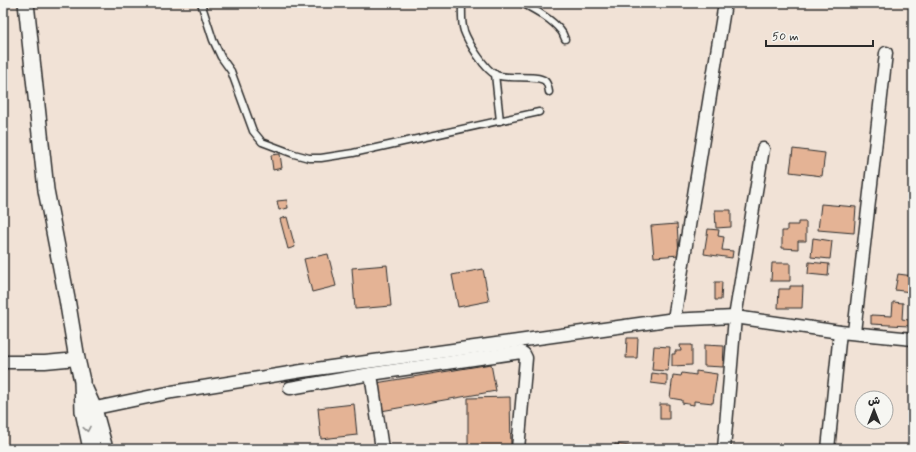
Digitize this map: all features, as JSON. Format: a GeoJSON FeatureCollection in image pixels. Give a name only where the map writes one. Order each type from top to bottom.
{"type":"FeatureCollection","features":[{"type":"Feature","properties":{"kind":"street"},"geometry":{"type":"LineString","coordinates":[[26,3],[46,190],[77,359],[88,410],[91,449]]}},
{"type":"Feature","properties":{"kind":"street"},"geometry":{"type":"LineString","coordinates":[[674,319],[725,3]]}},
{"type":"Feature","properties":{"kind":"street"},"geometry":{"type":"LineString","coordinates":[[854,332],[886,53]]}},
{"type":"Feature","properties":{"kind":"street"},"geometry":{"type":"LineString","coordinates":[[724,449],[735,317],[762,149]]}},
{"type":"Feature","properties":{"kind":"street"},"geometry":{"type":"LineString","coordinates":[[88,410],[172,392],[302,371],[674,319],[735,317],[840,332],[854,332],[913,339]]}},
{"type":"Feature","properties":{"kind":"street"},"geometry":{"type":"LineString","coordinates":[[828,449],[840,332]]}},
{"type":"Feature","properties":{"kind":"street"},"geometry":{"type":"LineString","coordinates":[[290,388],[371,374],[521,352],[526,358],[518,449]]}},
{"type":"Feature","properties":{"kind":"street"},"geometry":{"type":"LineString","coordinates":[[3,362],[45,362],[77,359]]}},
{"type":"Feature","properties":{"kind":"street"},"geometry":{"type":"LineString","coordinates":[[371,374],[382,449]]}},
{"type":"Feature","properties":{"kind":"street"},"geometry":{"type":"LineString","coordinates":[[88,410],[105,449]]}},
{"type":"Feature","properties":{"kind":"lane"},"geometry":{"type":"LineString","coordinates":[[201,3],[214,40],[230,71],[253,131],[262,142],[294,154],[309,158],[321,158],[353,153],[539,112]]}},
{"type":"Feature","properties":{"kind":"lane"},"geometry":{"type":"LineString","coordinates":[[462,3],[464,30],[478,56],[488,69],[500,76],[535,77],[544,79],[548,85],[549,92]]}},
{"type":"Feature","properties":{"kind":"lane"},"geometry":{"type":"LineString","coordinates":[[522,3],[554,24],[562,31],[565,40]]}},
{"type":"Feature","properties":{"kind":"lane"},"geometry":{"type":"LineString","coordinates":[[495,74],[500,121]]}},
{"type":"Feature","properties":{"kind":"building"},"geometry":{"type":"Polygon","coordinates":[[[913,74],[913,94],[910,94],[913,74]]]}},
{"type":"Feature","properties":{"kind":"building"},"geometry":{"type":"Polygon","coordinates":[[[793,149],[825,153],[822,176],[790,172],[793,149]]]}},
{"type":"Feature","properties":{"kind":"building"},"geometry":{"type":"Polygon","coordinates":[[[280,154],[282,168],[273,170],[271,155],[280,154]]]}},
{"type":"Feature","properties":{"kind":"building"},"geometry":{"type":"Polygon","coordinates":[[[287,200],[288,208],[279,210],[277,201],[287,200]]]}},
{"type":"Feature","properties":{"kind":"building"},"geometry":{"type":"Polygon","coordinates":[[[821,204],[856,207],[854,233],[818,230],[821,204]]]}},
{"type":"Feature","properties":{"kind":"building"},"geometry":{"type":"Polygon","coordinates":[[[715,210],[731,210],[731,227],[716,228],[715,210]]]}},
{"type":"Feature","properties":{"kind":"building"},"geometry":{"type":"Polygon","coordinates":[[[287,217],[295,247],[288,249],[280,219],[287,217]]]}},
{"type":"Feature","properties":{"kind":"building"},"geometry":{"type":"Polygon","coordinates":[[[798,222],[806,222],[806,241],[798,241],[798,249],[782,248],[782,231],[787,231],[787,225],[798,225],[798,222]]]}},
{"type":"Feature","properties":{"kind":"building"},"geometry":{"type":"Polygon","coordinates":[[[677,224],[679,255],[654,257],[651,226],[677,224]]]}},
{"type":"Feature","properties":{"kind":"building"},"geometry":{"type":"Polygon","coordinates":[[[708,229],[719,230],[718,236],[724,237],[722,250],[733,251],[732,258],[704,254],[708,229]]]}},
{"type":"Feature","properties":{"kind":"building"},"geometry":{"type":"Polygon","coordinates":[[[813,238],[832,241],[830,259],[811,257],[813,238]]]}},
{"type":"Feature","properties":{"kind":"building"},"geometry":{"type":"Polygon","coordinates":[[[328,254],[336,286],[312,292],[304,259],[328,254]]]}},
{"type":"Feature","properties":{"kind":"building"},"geometry":{"type":"Polygon","coordinates":[[[809,262],[829,264],[828,276],[808,274],[809,262]]]}},
{"type":"Feature","properties":{"kind":"building"},"geometry":{"type":"Polygon","coordinates":[[[772,263],[790,263],[790,281],[771,281],[772,263]]]}},
{"type":"Feature","properties":{"kind":"building"},"geometry":{"type":"Polygon","coordinates":[[[387,265],[391,306],[355,309],[352,268],[387,265]]]}},
{"type":"Feature","properties":{"kind":"building"},"geometry":{"type":"Polygon","coordinates":[[[483,269],[489,301],[458,307],[452,275],[483,269]]]}},
{"type":"Feature","properties":{"kind":"building"},"geometry":{"type":"Polygon","coordinates":[[[898,274],[913,276],[911,292],[895,290],[898,274]]]}},
{"type":"Feature","properties":{"kind":"building"},"geometry":{"type":"Polygon","coordinates":[[[715,282],[722,282],[721,300],[715,300],[715,282]]]}},
{"type":"Feature","properties":{"kind":"building"},"geometry":{"type":"Polygon","coordinates":[[[790,286],[803,286],[802,308],[778,308],[779,289],[790,289],[790,286]]]}},
{"type":"Feature","properties":{"kind":"building"},"geometry":{"type":"Polygon","coordinates":[[[893,302],[903,303],[902,319],[909,320],[909,326],[871,324],[871,315],[892,316],[893,302]]]}},
{"type":"Feature","properties":{"kind":"building"},"geometry":{"type":"Polygon","coordinates":[[[627,338],[638,338],[637,358],[626,358],[627,338]]]}},
{"type":"Feature","properties":{"kind":"building"},"geometry":{"type":"Polygon","coordinates":[[[680,345],[692,345],[692,365],[672,366],[672,354],[675,354],[675,351],[681,351],[680,345]]]}},
{"type":"Feature","properties":{"kind":"building"},"geometry":{"type":"Polygon","coordinates":[[[704,345],[724,346],[723,367],[704,366],[704,345]]]}},
{"type":"Feature","properties":{"kind":"building"},"geometry":{"type":"Polygon","coordinates":[[[654,346],[670,347],[668,371],[652,370],[654,346]]]}},
{"type":"Feature","properties":{"kind":"building"},"geometry":{"type":"Polygon","coordinates":[[[491,364],[496,391],[381,411],[376,383],[491,364]]]}},
{"type":"Feature","properties":{"kind":"building"},"geometry":{"type":"Polygon","coordinates":[[[696,371],[717,374],[713,403],[694,401],[694,405],[682,403],[682,400],[670,398],[673,375],[681,376],[682,373],[696,375],[696,371]]]}},
{"type":"Feature","properties":{"kind":"building"},"geometry":{"type":"Polygon","coordinates":[[[652,373],[667,375],[667,385],[651,383],[652,373]]]}},
{"type":"Feature","properties":{"kind":"building"},"geometry":{"type":"Polygon","coordinates":[[[510,397],[511,449],[468,449],[468,398],[510,397]]]}},
{"type":"Feature","properties":{"kind":"building"},"geometry":{"type":"Polygon","coordinates":[[[354,404],[357,435],[321,439],[318,408],[354,404]]]}},
{"type":"Feature","properties":{"kind":"building"},"geometry":{"type":"Polygon","coordinates":[[[660,404],[669,404],[669,419],[660,419],[660,404]]]}},
{"type":"Feature","properties":{"kind":"building"},"geometry":{"type":"Polygon","coordinates":[[[615,444],[651,449],[614,449],[615,444]]]}}]}
